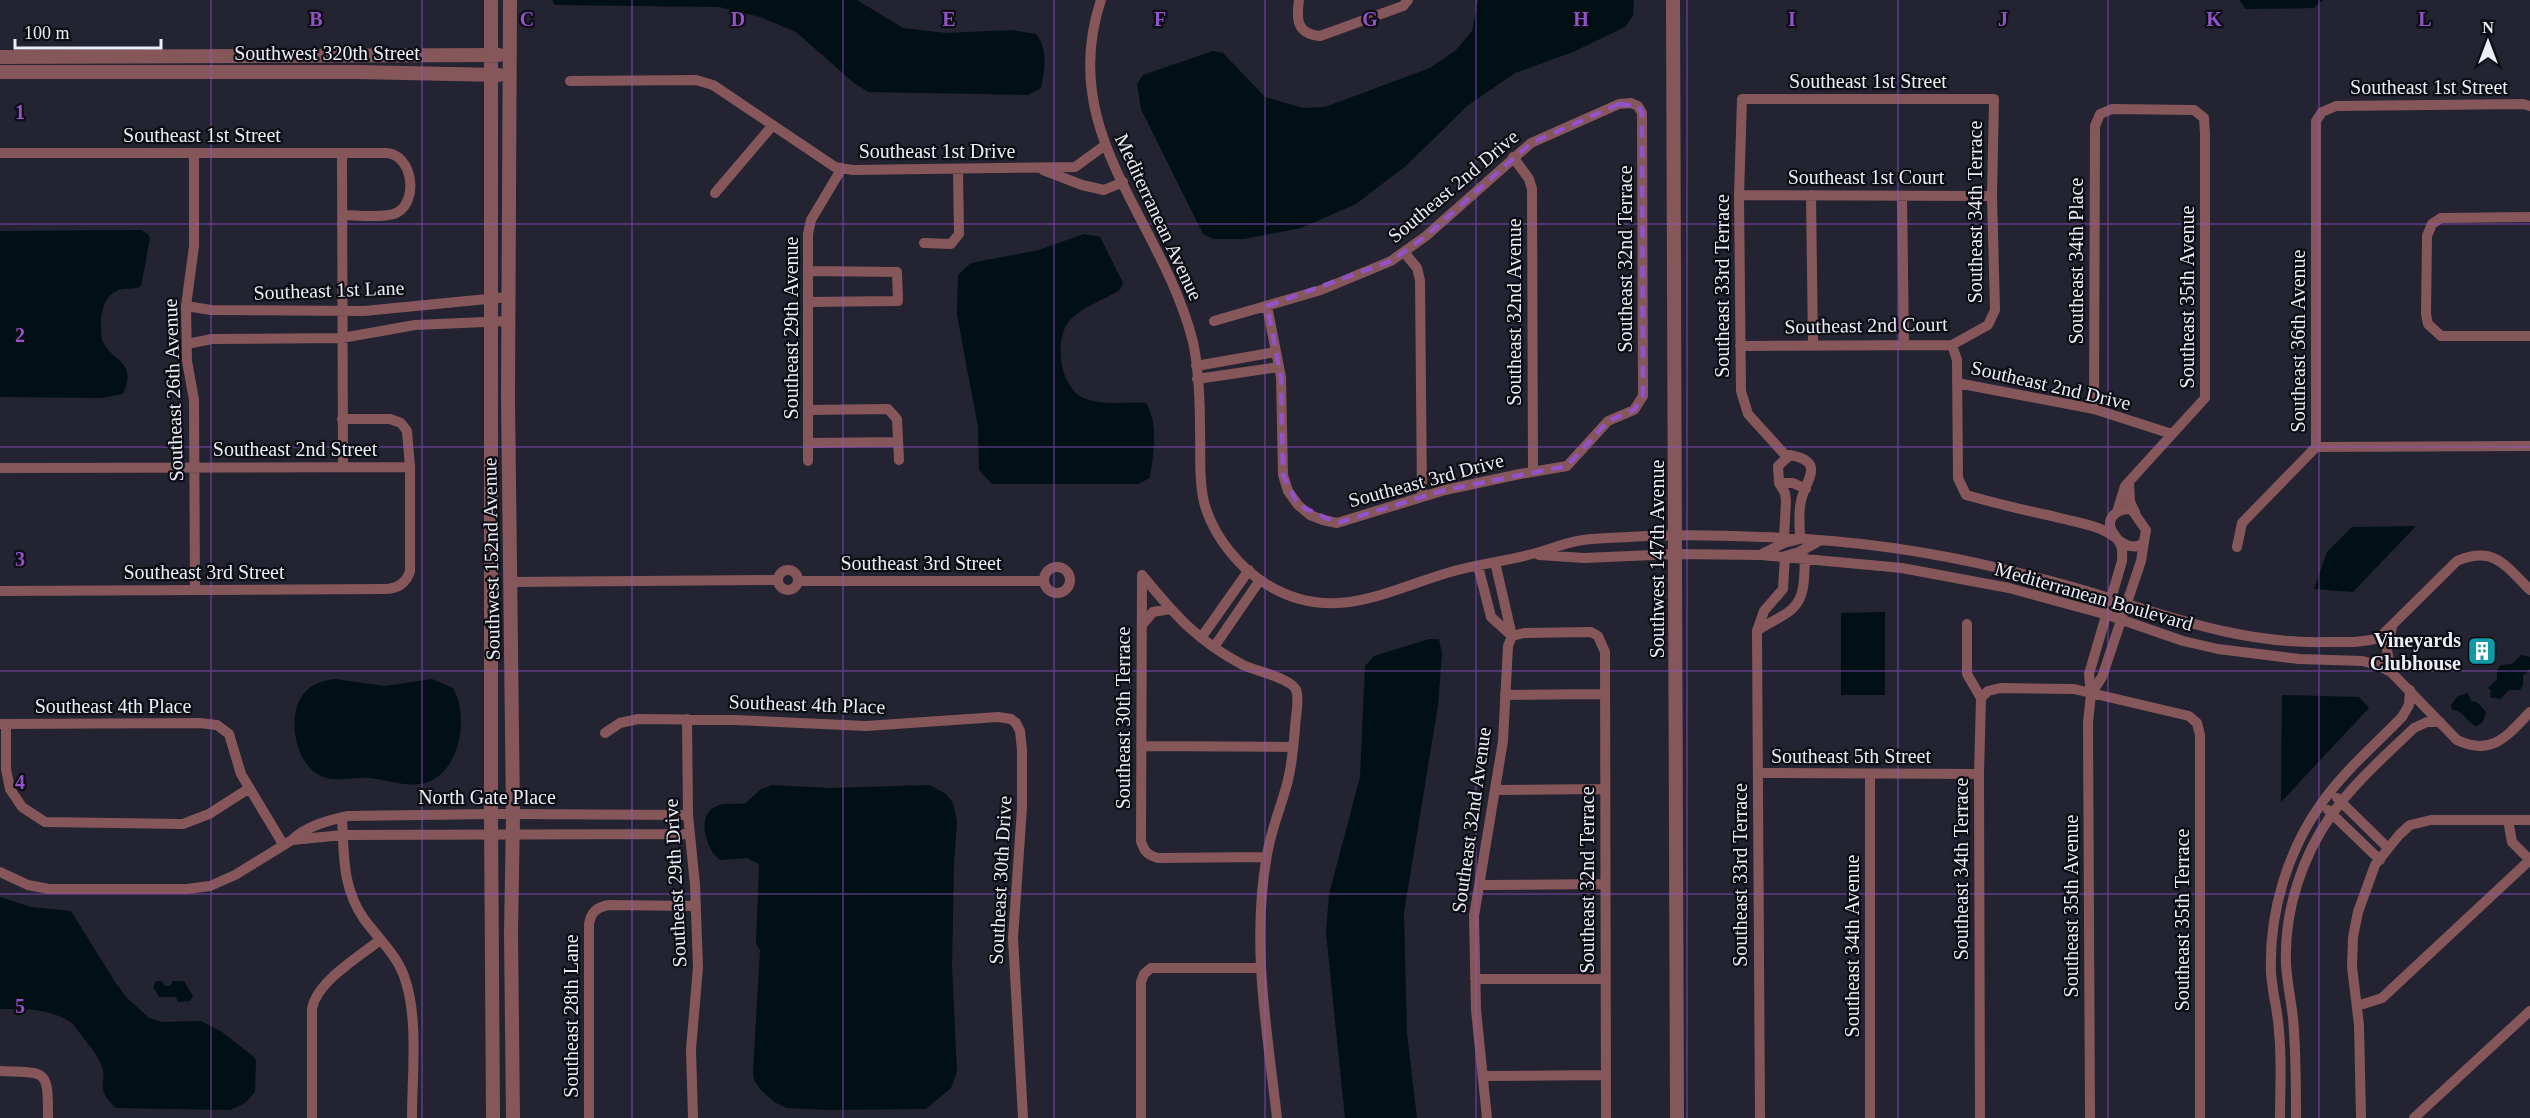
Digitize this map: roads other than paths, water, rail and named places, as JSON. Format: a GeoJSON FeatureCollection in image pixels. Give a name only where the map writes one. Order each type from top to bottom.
{"type":"FeatureCollection","features":[{"type":"Feature","properties":{"kind":"street","name":"Southwest 152nd Avenue"},"geometry":{"type":"LineString","coordinates":[[491,0],[490,814],[493,1118]]}},
{"type":"Feature","properties":{"kind":"street","name":"Southwest 152nd Avenue"},"geometry":{"type":"LineString","coordinates":[[510,0],[508,321],[513,815],[511,933],[513,1118]]}},
{"type":"Feature","properties":{"kind":"street","name":"Mediterranean Avenue"},"geometry":{"type":"LineString","coordinates":[[1101,0],[1091,39],[1089,64],[1094,114],[1104,146],[1172,281],[1185,315],[1194,348],[1196,366],[1200,462],[1206,510],[1217,533],[1238,561],[1260,580],[1290,596],[1316,602],[1344,603],[1370,600],[1453,572],[1531,555],[1582,540],[1676,534]]}},
{"type":"Feature","properties":{"kind":"street"},"geometry":{"type":"LineString","coordinates":[[1299,0],[1297,17],[1301,28],[1309,35],[1320,36],[1403,6],[1408,0]]}},
{"type":"Feature","properties":{"kind":"street","name":"Southwest 147th Avenue"},"geometry":{"type":"LineString","coordinates":[[1672,0],[1677,1118]]}},
{"type":"Feature","properties":{"kind":"street","name":"Southwest 320th Street"},"geometry":{"type":"LineString","coordinates":[[0,57],[510,54]]}},
{"type":"Feature","properties":{"kind":"street","name":"Southwest 320th Street"},"geometry":{"type":"LineString","coordinates":[[0,72],[357,72],[510,76]]}},
{"type":"Feature","properties":{"kind":"street","name":"Southeast 1st Drive"},"geometry":{"type":"LineString","coordinates":[[570,81],[696,80],[713,85],[835,166],[853,170],[1075,168]]}},
{"type":"Feature","properties":{"kind":"street","name":"Southeast 1st Street"},"geometry":{"type":"LineString","coordinates":[[1742,99],[1994,99]]}},
{"type":"Feature","properties":{"kind":"street","name":"Southeast 33rd Terrace"},"geometry":{"type":"LineString","coordinates":[[1742,99],[1740,391],[1748,414],[1786,457],[1790,455],[1805,459],[1810,466],[1812,476],[1801,500],[1800,539]]}},
{"type":"Feature","properties":{"kind":"street","name":"Southeast 34th Terrace"},"geometry":{"type":"LineString","coordinates":[[1988,325],[1995,310],[1992,196],[1994,99]]}},
{"type":"Feature","properties":{"kind":"street","name":"Southeast 2nd Drive"},"geometry":{"type":"LineString","coordinates":[[1214,321],[1360,276],[1391,261],[1426,236],[1531,143],[1619,104],[1631,103],[1638,106],[1642,113]]}},
{"type":"Feature","properties":{"kind":"street","name":"Southeast 1st Street"},"geometry":{"type":"LineString","coordinates":[[2328,108],[2336,106],[2523,104],[2530,106]]}},
{"type":"Feature","properties":{"kind":"street","name":"Southeast 36th Avenue"},"geometry":{"type":"LineString","coordinates":[[2237,547],[2242,523],[2316,447],[2316,121],[2328,108]]}},
{"type":"Feature","properties":{"kind":"street","name":"Southeast 35th Avenue"},"geometry":{"type":"LineString","coordinates":[[2100,114],[2112,109],[2194,110],[2204,118],[2205,399],[2129,483],[2115,513]]}},
{"type":"Feature","properties":{"kind":"street","name":"Southeast 32nd Terrace"},"geometry":{"type":"LineString","coordinates":[[1639,404],[1643,396],[1642,113]]}},
{"type":"Feature","properties":{"kind":"street","name":"Southeast 34th Place"},"geometry":{"type":"LineString","coordinates":[[2094,409],[2095,126],[2100,114]]}},
{"type":"Feature","properties":{"kind":"street"},"geometry":{"type":"LineString","coordinates":[[715,194],[773,125]]}},
{"type":"Feature","properties":{"kind":"street"},"geometry":{"type":"LineString","coordinates":[[1074,182],[1075,168],[1104,146]]}},
{"type":"Feature","properties":{"kind":"street","name":"Southeast 1st Street"},"geometry":{"type":"LineString","coordinates":[[0,153],[391,153],[402,158],[408,168],[409,176],[408,199],[405,206],[390,215],[342,215]]}},
{"type":"Feature","properties":{"kind":"street","name":"Southeast 26th Avenue"},"geometry":{"type":"LineString","coordinates":[[194,153],[194,246],[186,306],[187,344],[194,400],[195,590]]}},
{"type":"Feature","properties":{"kind":"street"},"geometry":{"type":"LineString","coordinates":[[342,153],[343,467]]}},
{"type":"Feature","properties":{"kind":"street","name":"Southeast 32nd Avenue"},"geometry":{"type":"LineString","coordinates":[[1513,157],[1529,179],[1532,189],[1533,472]]}},
{"type":"Feature","properties":{"kind":"street","name":"Southeast 29th Avenue"},"geometry":{"type":"LineString","coordinates":[[808,461],[808,234],[811,220],[842,168]]}},
{"type":"Feature","properties":{"kind":"street"},"geometry":{"type":"LineString","coordinates":[[924,243],[951,244],[959,234],[958,170]]}},
{"type":"Feature","properties":{"kind":"street","name":"Southeast 1st Drive"},"geometry":{"type":"LineString","coordinates":[[1042,170],[1104,190],[1123,182]]}},
{"type":"Feature","properties":{"kind":"street","name":"Southeast 1st Court"},"geometry":{"type":"LineString","coordinates":[[1740,195],[1992,196]]}},
{"type":"Feature","properties":{"kind":"street"},"geometry":{"type":"LineString","coordinates":[[1811,195],[1813,345]]}},
{"type":"Feature","properties":{"kind":"street"},"geometry":{"type":"LineString","coordinates":[[1902,196],[1904,345]]}},
{"type":"Feature","properties":{"kind":"street"},"geometry":{"type":"LineString","coordinates":[[2530,217],[2441,218],[2432,224],[2427,236],[2426,314],[2428,324],[2434,332],[2441,336],[2530,336]]}},
{"type":"Feature","properties":{"kind":"street"},"geometry":{"type":"LineString","coordinates":[[1404,252],[1417,268],[1420,280],[1422,497]]}},
{"type":"Feature","properties":{"kind":"street"},"geometry":{"type":"LineString","coordinates":[[808,271],[897,272],[898,302],[808,302]]}},
{"type":"Feature","properties":{"kind":"street","name":"Southeast 1st Lane"},"geometry":{"type":"LineString","coordinates":[[186,306],[210,310],[377,310],[508,297]]}},
{"type":"Feature","properties":{"kind":"street","name":"Southeast 3rd Drive"},"geometry":{"type":"LineString","coordinates":[[1267,306],[1279,367],[1283,403],[1283,475],[1288,491],[1298,505],[1310,514],[1337,523],[1422,497],[1568,466],[1608,421],[1634,410],[1639,404]]}},
{"type":"Feature","properties":{"kind":"street"},"geometry":{"type":"LineString","coordinates":[[377,310],[379,331]]}},
{"type":"Feature","properties":{"kind":"street","name":"Southeast 1st Lane"},"geometry":{"type":"LineString","coordinates":[[187,344],[212,339],[342,338],[415,325],[508,321]]}},
{"type":"Feature","properties":{"kind":"street","name":"Southeast 2nd Court"},"geometry":{"type":"LineString","coordinates":[[1740,346],[1952,345],[1988,325]]}},
{"type":"Feature","properties":{"kind":"street"},"geometry":{"type":"LineString","coordinates":[[1952,345],[1957,360],[1958,478],[1966,495],[2090,525],[2117,538]]}},
{"type":"Feature","properties":{"kind":"street"},"geometry":{"type":"LineString","coordinates":[[1196,366],[1276,351]]}},
{"type":"Feature","properties":{"kind":"street"},"geometry":{"type":"LineString","coordinates":[[1250,356],[1253,370]]}},
{"type":"Feature","properties":{"kind":"street"},"geometry":{"type":"LineString","coordinates":[[1197,379],[1279,367]]}},
{"type":"Feature","properties":{"kind":"street","name":"Southeast 2nd Drive"},"geometry":{"type":"LineString","coordinates":[[1956,383],[2094,409],[2172,434]]}},
{"type":"Feature","properties":{"kind":"street"},"geometry":{"type":"LineString","coordinates":[[808,410],[888,410],[897,419],[899,460]]}},
{"type":"Feature","properties":{"kind":"street"},"geometry":{"type":"LineString","coordinates":[[342,419],[390,419],[401,423],[409,436],[410,467]]}},
{"type":"Feature","properties":{"kind":"street"},"geometry":{"type":"LineString","coordinates":[[808,442],[898,442]]}},
{"type":"Feature","properties":{"kind":"street"},"geometry":{"type":"LineString","coordinates":[[2316,447],[2530,446]]}},
{"type":"Feature","properties":{"kind":"street"},"geometry":{"type":"LineString","coordinates":[[1784,538],[1786,501],[1785,493],[1779,483],[1778,466],[1786,457]]}},
{"type":"Feature","properties":{"kind":"street","name":"Southeast 3rd Street"},"geometry":{"type":"LineString","coordinates":[[0,591],[391,589],[405,581],[410,571],[410,467]]}},
{"type":"Feature","properties":{"kind":"street","name":"Southeast 2nd Street"},"geometry":{"type":"LineString","coordinates":[[0,468],[410,467]]}},
{"type":"Feature","properties":{"kind":"street"},"geometry":{"type":"LineString","coordinates":[[1779,483],[1793,483],[1806,489]]}},
{"type":"Feature","properties":{"kind":"street"},"geometry":{"type":"LineString","coordinates":[[2115,513],[2110,527],[2117,538],[2122,543],[2132,546],[2141,545],[2144,542],[2146,530],[2130,502],[2129,483]]}},
{"type":"Feature","properties":{"kind":"street"},"geometry":{"type":"LineString","coordinates":[[2090,525],[2127,508],[2134,512]]}},
{"type":"Feature","properties":{"kind":"street","name":"Mediterranean Boulevard"},"geometry":{"type":"LineString","coordinates":[[1676,534],[1800,539],[1921,553],[2004,569],[2217,631],[2259,639],[2309,643],[2364,642],[2379,638],[2457,561],[2469,556],[2480,555],[2500,559],[2528,585]]}},
{"type":"Feature","properties":{"kind":"street","name":"Southeast 35th Avenue"},"geometry":{"type":"LineString","coordinates":[[2090,1118],[2088,723],[2091,694],[2089,674],[2108,615],[2122,558],[2121,545],[2117,538]]}},
{"type":"Feature","properties":{"kind":"street","name":"Mediterranean Boulevard"},"geometry":{"type":"LineString","coordinates":[[1761,555],[1784,543],[1800,539]]}},
{"type":"Feature","properties":{"kind":"street","name":"Mediterranean Boulevard"},"geometry":{"type":"LineString","coordinates":[[1785,556],[1799,552],[1819,541]]}},
{"type":"Feature","properties":{"kind":"street","name":"Southeast 35th Avenue"},"geometry":{"type":"LineString","coordinates":[[2091,694],[2102,677],[2128,604],[2141,561],[2144,542]]}},
{"type":"Feature","properties":{"kind":"street","name":"Mediterranean Avenue"},"geometry":{"type":"LineString","coordinates":[[1531,555],[1584,558],[1676,554]]}},
{"type":"Feature","properties":{"kind":"street","name":"Mediterranean Boulevard"},"geometry":{"type":"LineString","coordinates":[[1676,554],[1785,556],[1902,568],[1987,584],[2108,615],[2183,641],[2218,649],[2299,660],[2362,661],[2378,665],[2391,672]]}},
{"type":"Feature","properties":{"kind":"street","name":"Southeast 33rd Terrace"},"geometry":{"type":"LineString","coordinates":[[1760,1118],[1757,631],[1764,611],[1783,589],[1785,556]]}},
{"type":"Feature","properties":{"kind":"street"},"geometry":{"type":"LineString","coordinates":[[1757,631],[1793,609],[1797,603],[1802,592],[1805,558]]}},
{"type":"Feature","properties":{"kind":"street"},"geometry":{"type":"LineString","coordinates":[[2122,558],[2141,561]]}},
{"type":"Feature","properties":{"kind":"street","name":"Southeast 32nd Avenue"},"geometry":{"type":"LineString","coordinates":[[1487,1118],[1475,979],[1474,915],[1503,741],[1508,646],[1512,636],[1495,562]]}},
{"type":"Feature","properties":{"kind":"street"},"geometry":{"type":"LineString","coordinates":[[1478,566],[1491,617],[1512,636]]}},
{"type":"Feature","properties":{"kind":"street"},"geometry":{"type":"LineString","coordinates":[[1200,638],[1249,570]]}},
{"type":"Feature","properties":{"kind":"street","name":"Southeast 30th Terrace"},"geometry":{"type":"LineString","coordinates":[[1170,609],[1142,575],[1141,841],[1143,849],[1152,856],[1266,857]]}},
{"type":"Feature","properties":{"kind":"street","name":"Southeast 3rd Street"},"geometry":{"type":"LineString","coordinates":[[510,582],[778,580],[780,587],[786,591],[793,590],[799,581],[1044,581]]}},
{"type":"Feature","properties":{"kind":"street"},"geometry":{"type":"LineString","coordinates":[[1214,647],[1260,580]]}},
{"type":"Feature","properties":{"kind":"street"},"geometry":{"type":"LineString","coordinates":[[1142,629],[1143,622],[1153,612],[1170,609],[1200,638],[1255,671],[1291,683],[1296,690],[1297,702],[1288,780],[1266,857],[1259,921],[1260,968],[1277,1118]]}},
{"type":"Feature","properties":{"kind":"street","name":"Southeast 34th Terrace"},"geometry":{"type":"LineString","coordinates":[[1967,624],[1967,674],[1981,698],[1979,774],[1980,1118]]}},
{"type":"Feature","properties":{"kind":"street"},"geometry":{"type":"LineString","coordinates":[[2394,624],[2388,639],[2387,650],[2391,672],[2457,740],[2468,745],[2479,746],[2505,739],[2530,712]]}},
{"type":"Feature","properties":{"kind":"street","name":"Southeast 32nd Terrace"},"geometry":{"type":"LineString","coordinates":[[1512,636],[1524,633],[1591,632],[1598,636],[1602,643],[1605,694],[1606,1118]]}},
{"type":"Feature","properties":{"kind":"street"},"geometry":{"type":"LineString","coordinates":[[1981,698],[1988,692],[2000,688],[2074,689],[2091,694]]}},
{"type":"Feature","properties":{"kind":"street"},"geometry":{"type":"LineString","coordinates":[[2280,1118],[2279,1029],[2273,993],[2272,937],[2277,906],[2287,870],[2297,844],[2321,804],[2402,717],[2409,705],[2410,690]]}},
{"type":"Feature","properties":{"kind":"street"},"geometry":{"type":"LineString","coordinates":[[1505,695],[1605,694]]}},
{"type":"Feature","properties":{"kind":"street","name":"Southeast 35th Terrace"},"geometry":{"type":"LineString","coordinates":[[2091,694],[2189,716],[2197,723],[2200,735],[2200,1118]]}},
{"type":"Feature","properties":{"kind":"street","name":"Southeast 4th Place"},"geometry":{"type":"LineString","coordinates":[[605,733],[620,723],[638,719],[845,726],[897,725],[984,718],[1011,719]]}},
{"type":"Feature","properties":{"kind":"street","name":"Southeast 29th Drive"},"geometry":{"type":"LineString","coordinates":[[687,719],[688,815],[696,906],[698,967],[691,1049],[693,1118]]}},
{"type":"Feature","properties":{"kind":"street","name":"Southeast 30th Drive"},"geometry":{"type":"LineString","coordinates":[[1011,719],[1019,727],[1022,750],[1022,808],[1013,938],[1023,1118]]}},
{"type":"Feature","properties":{"kind":"street"},"geometry":{"type":"LineString","coordinates":[[2296,1118],[2295,1059],[2286,962],[2287,934],[2293,899],[2302,871],[2332,814],[2342,802],[2414,728],[2427,722],[2440,722]]}},
{"type":"Feature","properties":{"kind":"street"},"geometry":{"type":"LineString","coordinates":[[3,724],[6,769],[10,789],[22,807],[45,822],[183,824],[209,814],[248,789],[288,842]]}},
{"type":"Feature","properties":{"kind":"street","name":"Southeast 4th Place"},"geometry":{"type":"LineString","coordinates":[[3,724],[213,724],[224,729],[231,737],[238,766],[248,789]]}},
{"type":"Feature","properties":{"kind":"street"},"geometry":{"type":"LineString","coordinates":[[1141,746],[1293,747]]}},
{"type":"Feature","properties":{"kind":"street","name":"Southeast 5th Street"},"geometry":{"type":"LineString","coordinates":[[1758,773],[1979,774]]}},
{"type":"Feature","properties":{"kind":"street","name":"Southeast 34th Avenue"},"geometry":{"type":"LineString","coordinates":[[1870,774],[1870,1118]]}},
{"type":"Feature","properties":{"kind":"street"},"geometry":{"type":"LineString","coordinates":[[1495,790],[1605,789]]}},
{"type":"Feature","properties":{"kind":"street"},"geometry":{"type":"LineString","coordinates":[[2330,792],[2388,848]]}},
{"type":"Feature","properties":{"kind":"street"},"geometry":{"type":"LineString","coordinates":[[2321,804],[2380,860]]}},
{"type":"Feature","properties":{"kind":"street","name":"North Gate Place"},"geometry":{"type":"LineString","coordinates":[[0,872],[28,885],[49,889],[193,889],[225,881],[299,834],[342,818],[361,815],[688,815]]}},
{"type":"Feature","properties":{"kind":"street"},"geometry":{"type":"LineString","coordinates":[[415,834],[416,815]]}},
{"type":"Feature","properties":{"kind":"street"},"geometry":{"type":"LineString","coordinates":[[592,815],[593,833]]}},
{"type":"Feature","properties":{"kind":"street"},"geometry":{"type":"LineString","coordinates":[[342,818],[344,867],[348,888],[358,910],[399,965],[410,995],[412,1118]]}},
{"type":"Feature","properties":{"kind":"street"},"geometry":{"type":"LineString","coordinates":[[2361,1118],[2357,1006],[2352,967],[2353,938],[2369,876],[2388,848],[2410,825],[2432,820],[2530,820]]}},
{"type":"Feature","properties":{"kind":"street"},"geometry":{"type":"LineString","coordinates":[[2357,1006],[2382,998],[2530,860],[2512,842],[2508,820]]}},
{"type":"Feature","properties":{"kind":"street"},"geometry":{"type":"LineString","coordinates":[[2363,843],[2373,833]]}},
{"type":"Feature","properties":{"kind":"street","name":"North Gate Place"},"geometry":{"type":"LineString","coordinates":[[288,842],[343,835],[689,834]]}},
{"type":"Feature","properties":{"kind":"street"},"geometry":{"type":"LineString","coordinates":[[1479,885],[1605,884]]}},
{"type":"Feature","properties":{"kind":"street","name":"Southeast 28th Lane"},"geometry":{"type":"LineString","coordinates":[[589,1118],[589,924],[591,915],[600,907],[609,905],[696,906]]}},
{"type":"Feature","properties":{"kind":"street"},"geometry":{"type":"LineString","coordinates":[[312,1118],[312,1009],[315,998],[323,986],[380,940]]}},
{"type":"Feature","properties":{"kind":"street"},"geometry":{"type":"LineString","coordinates":[[1141,1118],[1141,982],[1144,974],[1150,968],[1260,968]]}},
{"type":"Feature","properties":{"kind":"street"},"geometry":{"type":"LineString","coordinates":[[1475,979],[1605,979]]}},
{"type":"Feature","properties":{"kind":"street"},"geometry":{"type":"LineString","coordinates":[[2414,1118],[2530,1011]]}},
{"type":"Feature","properties":{"kind":"street"},"geometry":{"type":"LineString","coordinates":[[0,1071],[32,1071],[41,1075],[47,1087],[48,1118]]}},
{"type":"Feature","properties":{"kind":"street"},"geometry":{"type":"LineString","coordinates":[[1483,1076],[1605,1076]]}},
{"type":"Feature","properties":{"kind":"place","name":"Vineyards Clubhouse"},"geometry":{"type":"Point","coordinates":[2482,651]}}]}
